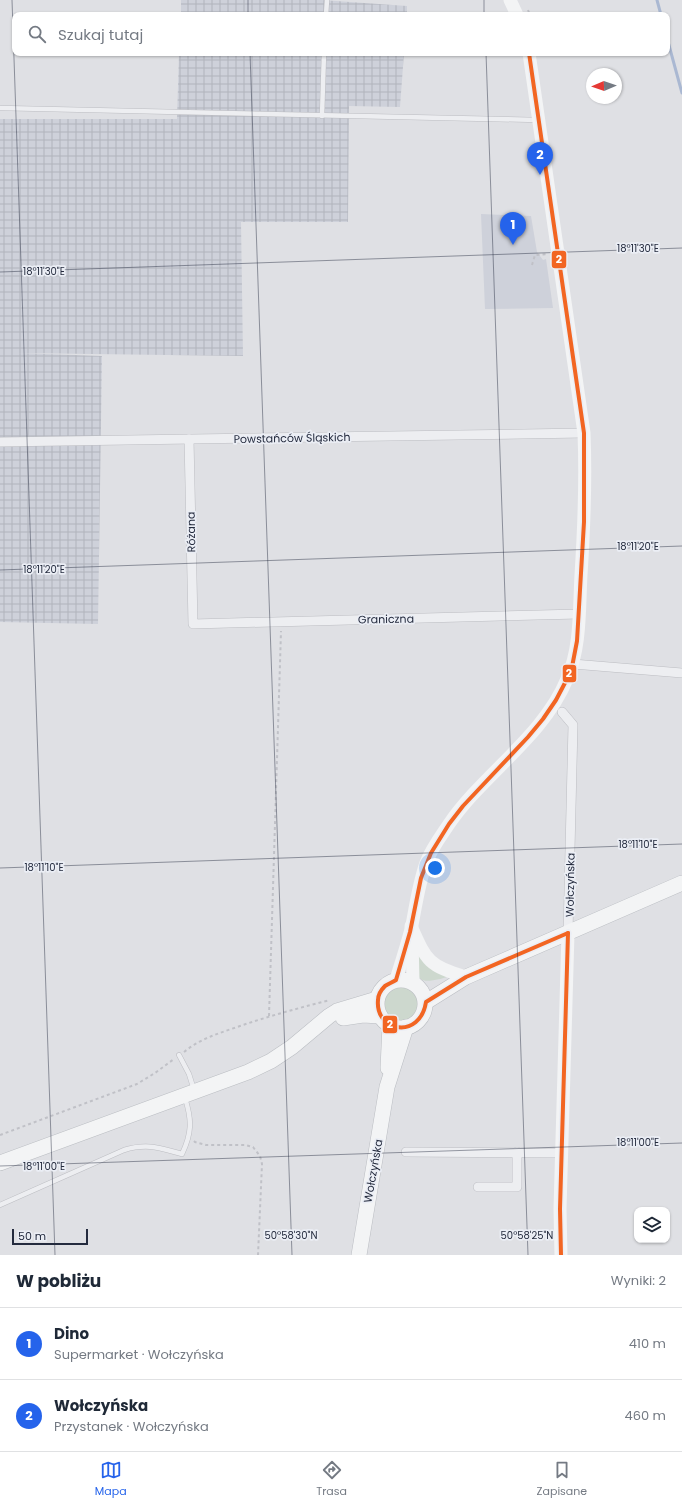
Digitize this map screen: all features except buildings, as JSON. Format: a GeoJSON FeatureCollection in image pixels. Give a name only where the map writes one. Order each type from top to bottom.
{"type":"FeatureCollection","features":[{"type":"Feature","properties":{"kind":"main road"},"geometry":{"type":"LineString","coordinates":[[420,991],[466,977],[682,883]]}},
{"type":"Feature","properties":{"kind":"main road"},"geometry":{"type":"LineString","coordinates":[[321,1023],[356,1016],[385,1020],[398,1028],[406,1027],[418,1021],[425,1009],[420,991],[404,979],[396,980],[384,987],[377,999],[377,1008],[385,1020]]}},
{"type":"Feature","properties":{"kind":"main road"},"geometry":{"type":"LineString","coordinates":[[0,1163],[248,1072],[271,1061],[292,1047],[337,1012],[377,999]]}},
{"type":"Feature","properties":{"kind":"main road","name":"Wołczyńska"},"geometry":{"type":"LineString","coordinates":[[385,1020],[387,1087]]}},
{"type":"Feature","properties":{"kind":"main road","name":"Wołczyńska"},"geometry":{"type":"LineString","coordinates":[[359,1255],[387,1087],[406,1027]]}},
{"type":"Feature","properties":{"kind":"street"},"geometry":{"type":"LineString","coordinates":[[510,0],[516,12]]}},
{"type":"Feature","properties":{"kind":"street"},"geometry":{"type":"LineString","coordinates":[[396,980],[412,926],[419,884],[427,862],[438,841],[464,806],[542,720],[560,695],[573,664],[578,635],[585,463],[584,433],[529,56]]}},
{"type":"Feature","properties":{"kind":"street","name":"Powstańców Śląskich"},"geometry":{"type":"LineString","coordinates":[[0,442],[584,433]]}},
{"type":"Feature","properties":{"kind":"street","name":"Różana"},"geometry":{"type":"LineString","coordinates":[[189,440],[193,624]]}},
{"type":"Feature","properties":{"kind":"street","name":"Graniczna"},"geometry":{"type":"LineString","coordinates":[[193,624],[579,614]]}},
{"type":"Feature","properties":{"kind":"street"},"geometry":{"type":"LineString","coordinates":[[573,664],[682,673]]}},
{"type":"Feature","properties":{"kind":"street","name":"Wołczyńska"},"geometry":{"type":"LineString","coordinates":[[561,1255],[562,1152],[573,725],[562,712]]}},
{"type":"Feature","properties":{"kind":"street"},"geometry":{"type":"LineString","coordinates":[[412,926],[426,957],[434,965],[446,971],[466,977]]}},
{"type":"Feature","properties":{"kind":"street"},"geometry":{"type":"LineString","coordinates":[[412,926],[420,991]]}},
{"type":"Feature","properties":{"kind":"street"},"geometry":{"type":"LineString","coordinates":[[406,1152],[562,1152]]}},
{"type":"Feature","properties":{"kind":"street"},"geometry":{"type":"LineString","coordinates":[[478,1187],[517,1187],[517,1152]]}},
{"type":"Feature","properties":{"kind":"lane"},"geometry":{"type":"LineString","coordinates":[[326,0],[326,12]]}},
{"type":"Feature","properties":{"kind":"lane"},"geometry":{"type":"LineString","coordinates":[[322,116],[324,56]]}},
{"type":"Feature","properties":{"kind":"lane"},"geometry":{"type":"LineString","coordinates":[[0,108],[539,120]]}},
{"type":"Feature","properties":{"kind":"lane"},"geometry":{"type":"LineString","coordinates":[[0,1205],[124,1150],[139,1146],[154,1146],[182,1154],[190,1135],[190,1094],[189,1074],[179,1055]]}},
{"type":"Feature","properties":{"kind":"path"},"geometry":{"type":"LineString","coordinates":[[532,265],[535,256],[548,254],[548,258]]}},
{"type":"Feature","properties":{"kind":"path"},"geometry":{"type":"LineString","coordinates":[[269,1016],[281,622]]}},
{"type":"Feature","properties":{"kind":"path"},"geometry":{"type":"LineString","coordinates":[[190,1135],[195,1142],[206,1145],[245,1145],[253,1147],[260,1156],[262,1164],[258,1255]]}},
{"type":"Feature","properties":{"kind":"shaded area"},"geometry":{"type":"Polygon","coordinates":[[[181,0],[322,0],[407,6],[407,12],[181,12],[181,0]]]}},
{"type":"Feature","properties":{"kind":"shaded area"},"geometry":{"type":"Polygon","coordinates":[[[179,56],[404,56],[400,107],[349,106],[348,222],[241,222],[243,356],[17,353],[102,356],[98,624],[0,622],[0,119],[177,119],[179,56]]]}},
{"type":"Feature","properties":{"kind":"shaded area"},"geometry":{"type":"Polygon","coordinates":[[[481,214],[531,216],[537,252],[543,260],[546,259],[553,308],[485,309],[481,214]]]}},
{"type":"Feature","properties":{"kind":"shaded area"},"geometry":{"type":"Polygon","coordinates":[[[416,945],[451,976],[430,981],[420,978],[417,973],[416,945]]]}},
{"type":"Feature","properties":{"kind":"shaded area"},"geometry":{"type":"Polygon","coordinates":[[[404,986],[413,991],[417,997],[417,1011],[413,1017],[404,1022],[396,1022],[387,1017],[383,1011],[382,1000],[387,991],[393,987],[404,986]]]}},
{"type":"Feature","properties":{"kind":"waterway"},"geometry":{"type":"LineString","coordinates":[[657,0],[660,12]]}},
{"type":"Feature","properties":{"kind":"waterway"},"geometry":{"type":"LineString","coordinates":[[670,49],[682,93]]}},
{"type":"Feature","properties":{"kind":"transit line","name":"2"},"geometry":{"type":"LineString","coordinates":[[529,56],[584,433],[584,522],[577,641],[572,667],[567,679],[556,700],[543,719],[463,806],[449,824],[431,853],[421,878],[410,932],[396,980],[385,986],[380,992],[378,1000],[379,1011],[383,1019],[390,1025],[407,1027],[416,1022],[422,1014],[426,1002],[466,977],[568,933]]}},
{"type":"Feature","properties":{"kind":"transit line","name":"2"},"geometry":{"type":"LineString","coordinates":[[561,1255],[560,1209],[568,933]]}},
{"type":"Feature","properties":{"kind":"place","name":"Wołczyńska"},"geometry":{"type":"Point","coordinates":[540,175]}},
{"type":"Feature","properties":{"kind":"place","name":"Dino"},"geometry":{"type":"Point","coordinates":[513,245]}}]}
